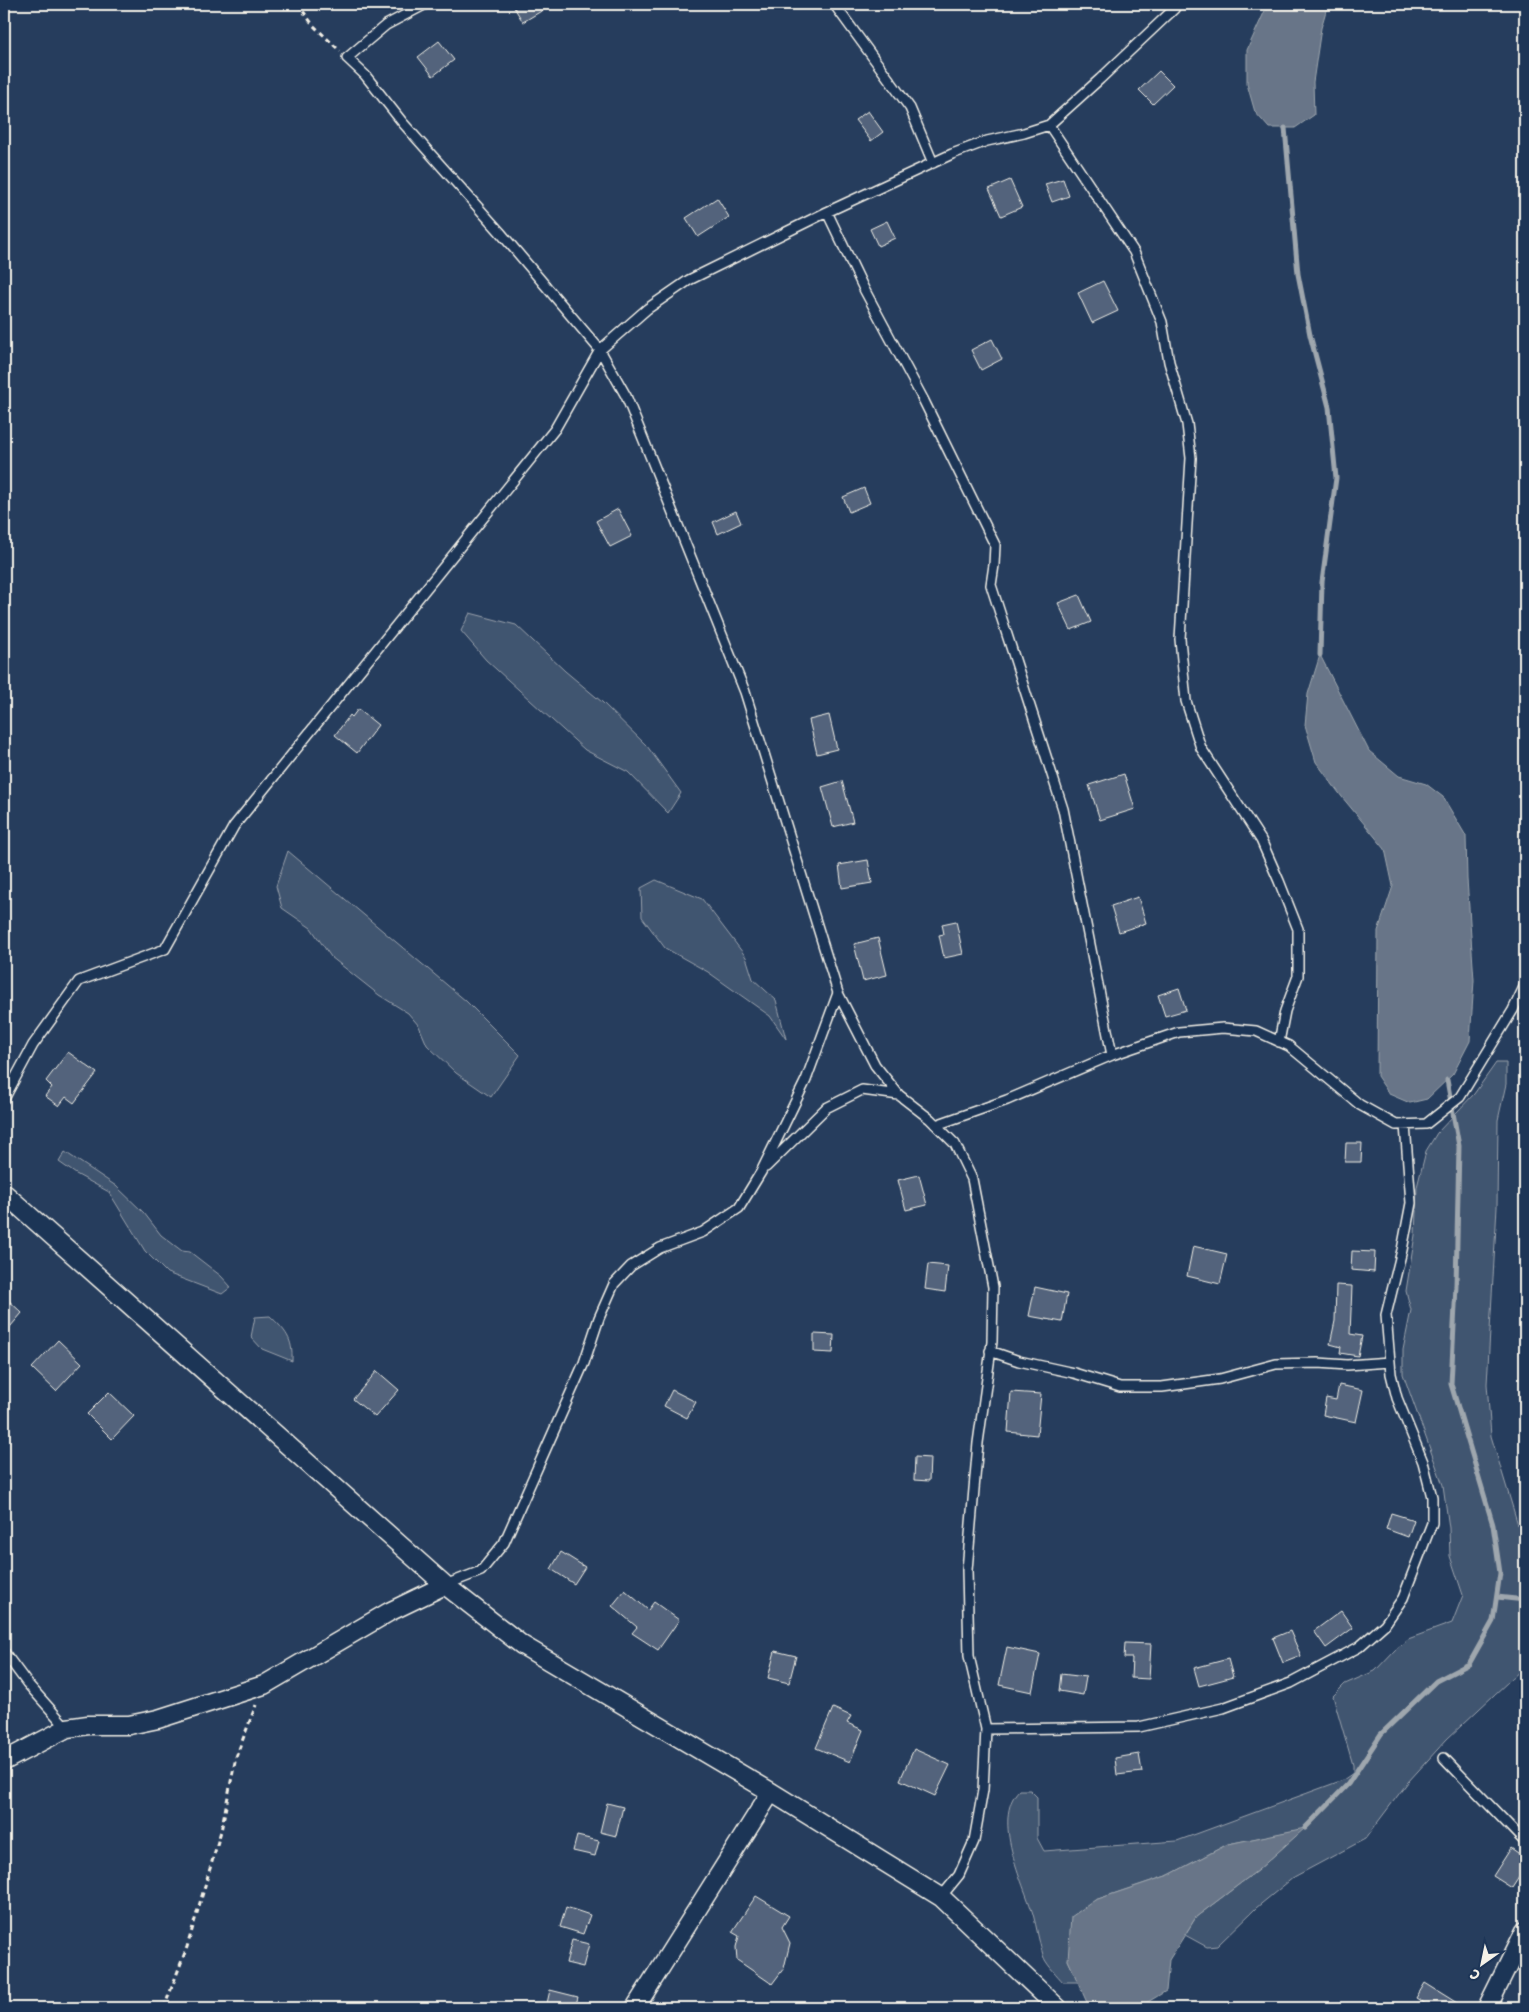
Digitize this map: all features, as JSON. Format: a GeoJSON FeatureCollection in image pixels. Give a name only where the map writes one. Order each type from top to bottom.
{"type":"FeatureCollection","features":[{"type":"Feature","properties":{"kind":"street"},"geometry":{"type":"LineString","coordinates":[[4,1194],[445,1585],[522,1645],[771,1792],[941,1896],[1056,2006]]}},
{"type":"Feature","properties":{"kind":"street"},"geometry":{"type":"LineString","coordinates":[[4,1761],[67,1728],[88,1724],[129,1725],[158,1720],[264,1685],[389,1612],[445,1585]]}},
{"type":"Feature","properties":{"kind":"street"},"geometry":{"type":"LineString","coordinates":[[635,2008],[771,1792]]}},
{"type":"Feature","properties":{"kind":"street"},"geometry":{"type":"LineString","coordinates":[[1486,2008],[1525,1932]]}},
{"type":"Feature","properties":{"kind":"lane"},"geometry":{"type":"LineString","coordinates":[[426,4],[386,25],[348,58],[365,75],[403,123],[500,232],[600,350],[626,396],[745,692],[838,993],[874,1065],[899,1095],[936,1125],[955,1144],[972,1179],[993,1286],[990,1351],[978,1443],[967,1570],[970,1656],[986,1729],[983,1790],[974,1841],[959,1875],[941,1896]]}},
{"type":"Feature","properties":{"kind":"lane"},"geometry":{"type":"LineString","coordinates":[[834,4],[910,108],[933,163]]}},
{"type":"Feature","properties":{"kind":"lane"},"geometry":{"type":"LineString","coordinates":[[4,1099],[33,1045],[79,981],[165,949],[234,826],[555,429],[600,350],[647,309],[689,280],[827,212],[933,163],[987,141],[1024,133],[1049,124],[1100,79],[1177,4]]}},
{"type":"Feature","properties":{"kind":"lane"},"geometry":{"type":"LineString","coordinates":[[1049,124],[1134,252],[1162,322],[1169,362],[1187,424],[1191,458],[1180,639],[1186,701],[1201,748],[1260,840],[1280,880],[1298,929],[1298,976],[1285,1011],[1279,1042]]}},
{"type":"Feature","properties":{"kind":"lane"},"geometry":{"type":"LineString","coordinates":[[827,212],[864,289],[924,399],[995,545],[990,585],[1063,809],[1112,1055]]}},
{"type":"Feature","properties":{"kind":"lane"},"geometry":{"type":"LineString","coordinates":[[936,1125],[1007,1100],[1112,1055],[1179,1032],[1222,1028],[1256,1031],[1289,1046],[1360,1105],[1396,1126],[1426,1124],[1460,1097],[1513,1010],[1525,985]]}},
{"type":"Feature","properties":{"kind":"lane"},"geometry":{"type":"LineString","coordinates":[[445,1585],[481,1571],[504,1543],[584,1363],[599,1318],[614,1284],[638,1261],[660,1248],[703,1232],[739,1208],[761,1172],[806,1080],[838,993]]}},
{"type":"Feature","properties":{"kind":"lane"},"geometry":{"type":"LineString","coordinates":[[761,1172],[826,1108],[862,1090],[899,1095]]}},
{"type":"Feature","properties":{"kind":"lane"},"geometry":{"type":"LineString","coordinates":[[986,1729],[1139,1727],[1223,1708],[1291,1683],[1360,1648],[1385,1624],[1404,1598],[1432,1523],[1432,1497],[1423,1462],[1397,1398],[1390,1362],[1386,1315],[1411,1203],[1405,1125]]}},
{"type":"Feature","properties":{"kind":"lane"},"geometry":{"type":"LineString","coordinates":[[990,1351],[1019,1361],[1074,1373],[1120,1387],[1162,1387],[1220,1380],[1276,1364],[1318,1363],[1347,1365],[1390,1362]]}},
{"type":"Feature","properties":{"kind":"lane"},"geometry":{"type":"LineString","coordinates":[[4,1652],[27,1683],[67,1728]]}},
{"type":"Feature","properties":{"kind":"lane"},"geometry":{"type":"LineString","coordinates":[[1444,1758],[1525,1842]]}},
{"type":"Feature","properties":{"kind":"path"},"geometry":{"type":"LineString","coordinates":[[298,4],[313,25],[348,58]]}},
{"type":"Feature","properties":{"kind":"path"},"geometry":{"type":"LineString","coordinates":[[164,2008],[187,1947],[221,1831],[236,1757],[264,1685]]}},
{"type":"Feature","properties":{"kind":"shaded area"},"geometry":{"type":"Polygon","coordinates":[[[1268,4],[1328,4],[1321,28],[1313,82],[1314,115],[1295,128],[1269,128],[1255,112],[1247,84],[1247,50],[1268,4]]]}},
{"type":"Feature","properties":{"kind":"shaded area"},"geometry":{"type":"Polygon","coordinates":[[[470,613],[516,625],[565,671],[602,702],[647,746],[681,793],[668,813],[628,772],[585,750],[486,660],[461,631],[470,613]]]}},
{"type":"Feature","properties":{"kind":"shaded area"},"geometry":{"type":"Polygon","coordinates":[[[1320,655],[1369,751],[1399,776],[1426,784],[1443,797],[1466,836],[1474,980],[1470,1041],[1453,1074],[1427,1099],[1410,1103],[1389,1094],[1377,1076],[1378,931],[1393,886],[1385,849],[1316,762],[1305,725],[1308,694],[1320,655]]]}},
{"type":"Feature","properties":{"kind":"shaded area"},"geometry":{"type":"Polygon","coordinates":[[[288,851],[466,1001],[520,1055],[491,1097],[456,1073],[427,1045],[419,1026],[408,1013],[379,995],[331,957],[311,928],[282,908],[276,886],[288,851]]]}},
{"type":"Feature","properties":{"kind":"shaded area"},"geometry":{"type":"Polygon","coordinates":[[[656,880],[702,899],[746,957],[753,979],[776,1000],[786,1039],[770,1016],[708,972],[665,948],[642,917],[641,888],[656,880]]]}},
{"type":"Feature","properties":{"kind":"shaded area"},"geometry":{"type":"Polygon","coordinates":[[[1496,1063],[1506,1063],[1506,1084],[1498,1120],[1497,1207],[1487,1384],[1491,1436],[1522,1538],[1525,1542],[1525,1666],[1447,1739],[1408,1782],[1365,1839],[1294,1877],[1256,1908],[1217,1946],[1207,1947],[1185,1935],[1196,1917],[1258,1870],[1303,1829],[1228,1844],[1169,1875],[1095,1900],[1068,1960],[1078,1982],[1063,1982],[1044,1958],[1033,1914],[1017,1868],[1008,1834],[1008,1817],[1011,1802],[1019,1790],[1030,1790],[1037,1797],[1037,1838],[1044,1851],[1177,1841],[1343,1780],[1353,1773],[1353,1765],[1333,1696],[1345,1684],[1375,1671],[1408,1639],[1452,1623],[1463,1595],[1450,1556],[1449,1528],[1443,1485],[1403,1374],[1403,1350],[1411,1310],[1406,1291],[1415,1235],[1417,1187],[1426,1151],[1437,1133],[1474,1094],[1496,1063]]]}},
{"type":"Feature","properties":{"kind":"shaded area"},"geometry":{"type":"Polygon","coordinates":[[[65,1152],[116,1186],[144,1213],[161,1235],[182,1251],[190,1252],[221,1276],[231,1287],[222,1294],[167,1273],[145,1251],[109,1192],[76,1174],[59,1162],[65,1152]]]}},
{"type":"Feature","properties":{"kind":"shaded area"},"geometry":{"type":"Polygon","coordinates":[[[270,1316],[280,1326],[290,1341],[292,1361],[262,1349],[251,1337],[255,1317],[270,1316]]]}},
{"type":"Feature","properties":{"kind":"shaded area"},"geometry":{"type":"Polygon","coordinates":[[[1305,1828],[1258,1870],[1196,1917],[1169,1960],[1166,1991],[1138,2008],[1089,2007],[1068,1960],[1071,1917],[1095,1900],[1169,1875],[1228,1844],[1305,1828]]]}},
{"type":"Feature","properties":{"kind":"building"},"geometry":{"type":"Polygon","coordinates":[[[512,4],[553,4],[523,22],[512,4]]]}},
{"type":"Feature","properties":{"kind":"building"},"geometry":{"type":"Polygon","coordinates":[[[439,41],[454,60],[433,76],[418,57],[439,41]]]}},
{"type":"Feature","properties":{"kind":"building"},"geometry":{"type":"Polygon","coordinates":[[[1159,71],[1173,85],[1153,104],[1139,90],[1159,71]]]}},
{"type":"Feature","properties":{"kind":"building"},"geometry":{"type":"Polygon","coordinates":[[[868,111],[883,132],[871,141],[855,120],[868,111]]]}},
{"type":"Feature","properties":{"kind":"building"},"geometry":{"type":"Polygon","coordinates":[[[1063,179],[1069,196],[1052,202],[1045,184],[1063,179]]]}},
{"type":"Feature","properties":{"kind":"building"},"geometry":{"type":"Polygon","coordinates":[[[1010,180],[1022,207],[1001,216],[989,189],[1010,180]]]}},
{"type":"Feature","properties":{"kind":"building"},"geometry":{"type":"Polygon","coordinates":[[[717,198],[729,217],[698,237],[686,218],[717,198]]]}},
{"type":"Feature","properties":{"kind":"building"},"geometry":{"type":"Polygon","coordinates":[[[887,221],[895,238],[878,246],[870,229],[887,221]]]}},
{"type":"Feature","properties":{"kind":"building"},"geometry":{"type":"Polygon","coordinates":[[[1103,281],[1118,311],[1092,323],[1078,293],[1103,281]]]}},
{"type":"Feature","properties":{"kind":"building"},"geometry":{"type":"Polygon","coordinates":[[[992,339],[1002,359],[981,370],[971,350],[992,339]]]}},
{"type":"Feature","properties":{"kind":"building"},"geometry":{"type":"Polygon","coordinates":[[[864,488],[870,503],[849,512],[843,497],[864,488]]]}},
{"type":"Feature","properties":{"kind":"building"},"geometry":{"type":"Polygon","coordinates":[[[618,509],[632,536],[610,547],[596,521],[618,509]]]}},
{"type":"Feature","properties":{"kind":"building"},"geometry":{"type":"Polygon","coordinates":[[[736,511],[741,523],[718,534],[713,522],[736,511]]]}},
{"type":"Feature","properties":{"kind":"building"},"geometry":{"type":"Polygon","coordinates":[[[1079,595],[1091,622],[1071,630],[1058,603],[1079,595]]]}},
{"type":"Feature","properties":{"kind":"building"},"geometry":{"type":"Polygon","coordinates":[[[358,709],[378,725],[357,753],[335,735],[350,715],[352,717],[358,709]]]}},
{"type":"Feature","properties":{"kind":"building"},"geometry":{"type":"Polygon","coordinates":[[[829,715],[837,749],[817,754],[809,720],[829,715]]]}},
{"type":"Feature","properties":{"kind":"building"},"geometry":{"type":"Polygon","coordinates":[[[1124,774],[1135,809],[1100,820],[1089,785],[1124,774]]]}},
{"type":"Feature","properties":{"kind":"building"},"geometry":{"type":"Polygon","coordinates":[[[842,781],[853,822],[833,827],[822,787],[842,781]]]}},
{"type":"Feature","properties":{"kind":"building"},"geometry":{"type":"Polygon","coordinates":[[[868,860],[872,883],[842,888],[839,865],[868,860]]]}},
{"type":"Feature","properties":{"kind":"building"},"geometry":{"type":"Polygon","coordinates":[[[1138,897],[1146,923],[1119,932],[1111,906],[1138,897]]]}},
{"type":"Feature","properties":{"kind":"building"},"geometry":{"type":"Polygon","coordinates":[[[956,921],[963,954],[944,958],[939,935],[944,934],[942,924],[956,921]]]}},
{"type":"Feature","properties":{"kind":"building"},"geometry":{"type":"Polygon","coordinates":[[[878,938],[887,975],[863,981],[854,944],[878,938]]]}},
{"type":"Feature","properties":{"kind":"building"},"geometry":{"type":"Polygon","coordinates":[[[1179,988],[1186,1010],[1165,1016],[1158,995],[1179,988]]]}},
{"type":"Feature","properties":{"kind":"building"},"geometry":{"type":"Polygon","coordinates":[[[68,1052],[97,1073],[74,1103],[66,1097],[59,1106],[45,1096],[52,1087],[46,1081],[68,1052]]]}},
{"type":"Feature","properties":{"kind":"building"},"geometry":{"type":"Polygon","coordinates":[[[1346,1143],[1362,1143],[1361,1162],[1345,1162],[1346,1143]]]}},
{"type":"Feature","properties":{"kind":"building"},"geometry":{"type":"Polygon","coordinates":[[[919,1175],[927,1205],[906,1210],[898,1180],[919,1175]]]}},
{"type":"Feature","properties":{"kind":"building"},"geometry":{"type":"Polygon","coordinates":[[[1193,1246],[1227,1254],[1220,1284],[1187,1276],[1193,1246]]]}},
{"type":"Feature","properties":{"kind":"building"},"geometry":{"type":"Polygon","coordinates":[[[1352,1251],[1375,1252],[1374,1272],[1351,1270],[1352,1251]]]}},
{"type":"Feature","properties":{"kind":"building"},"geometry":{"type":"Polygon","coordinates":[[[928,1264],[948,1266],[945,1292],[925,1289],[928,1264]]]}},
{"type":"Feature","properties":{"kind":"building"},"geometry":{"type":"Polygon","coordinates":[[[1336,1285],[1352,1286],[1350,1334],[1362,1336],[1358,1356],[1340,1353],[1341,1347],[1330,1344],[1335,1321],[1336,1285]]]}},
{"type":"Feature","properties":{"kind":"building"},"geometry":{"type":"Polygon","coordinates":[[[1035,1287],[1067,1294],[1062,1322],[1029,1316],[1035,1287]]]}},
{"type":"Feature","properties":{"kind":"building"},"geometry":{"type":"Polygon","coordinates":[[[4,1296],[22,1313],[4,1334],[4,1296]]]}},
{"type":"Feature","properties":{"kind":"building"},"geometry":{"type":"Polygon","coordinates":[[[814,1334],[834,1335],[833,1353],[814,1352],[814,1334]]]}},
{"type":"Feature","properties":{"kind":"building"},"geometry":{"type":"Polygon","coordinates":[[[58,1340],[82,1363],[56,1391],[32,1368],[58,1340]]]}},
{"type":"Feature","properties":{"kind":"building"},"geometry":{"type":"Polygon","coordinates":[[[377,1371],[399,1390],[375,1417],[353,1399],[377,1371]]]}},
{"type":"Feature","properties":{"kind":"building"},"geometry":{"type":"Polygon","coordinates":[[[1339,1385],[1363,1390],[1356,1422],[1323,1415],[1326,1398],[1336,1400],[1339,1385]]]}},
{"type":"Feature","properties":{"kind":"building"},"geometry":{"type":"Polygon","coordinates":[[[672,1390],[696,1402],[687,1418],[664,1406],[672,1390]]]}},
{"type":"Feature","properties":{"kind":"building"},"geometry":{"type":"Polygon","coordinates":[[[109,1392],[134,1416],[112,1439],[87,1414],[109,1392]]]}},
{"type":"Feature","properties":{"kind":"building"},"geometry":{"type":"Polygon","coordinates":[[[1011,1392],[1041,1394],[1037,1435],[1008,1432],[1011,1392]]]}},
{"type":"Feature","properties":{"kind":"building"},"geometry":{"type":"Polygon","coordinates":[[[915,1457],[930,1458],[929,1481],[914,1480],[915,1457]]]}},
{"type":"Feature","properties":{"kind":"building"},"geometry":{"type":"Polygon","coordinates":[[[1391,1513],[1414,1520],[1408,1537],[1386,1529],[1391,1513]]]}},
{"type":"Feature","properties":{"kind":"building"},"geometry":{"type":"Polygon","coordinates":[[[561,1552],[585,1567],[574,1584],[551,1569],[561,1552]]]}},
{"type":"Feature","properties":{"kind":"building"},"geometry":{"type":"Polygon","coordinates":[[[625,1590],[648,1610],[654,1602],[679,1620],[658,1650],[632,1633],[637,1627],[612,1606],[625,1590]]]}},
{"type":"Feature","properties":{"kind":"building"},"geometry":{"type":"Polygon","coordinates":[[[1341,1611],[1353,1628],[1326,1648],[1314,1631],[1341,1611]]]}},
{"type":"Feature","properties":{"kind":"building"},"geometry":{"type":"Polygon","coordinates":[[[1290,1631],[1301,1656],[1283,1663],[1273,1638],[1290,1631]]]}},
{"type":"Feature","properties":{"kind":"building"},"geometry":{"type":"Polygon","coordinates":[[[1125,1643],[1151,1644],[1149,1679],[1131,1678],[1132,1658],[1124,1658],[1125,1643]]]}},
{"type":"Feature","properties":{"kind":"building"},"geometry":{"type":"Polygon","coordinates":[[[1007,1647],[1040,1654],[1032,1692],[999,1685],[1007,1647]]]}},
{"type":"Feature","properties":{"kind":"building"},"geometry":{"type":"Polygon","coordinates":[[[775,1651],[796,1656],[789,1683],[768,1678],[775,1651]]]}},
{"type":"Feature","properties":{"kind":"building"},"geometry":{"type":"Polygon","coordinates":[[[1228,1659],[1233,1677],[1199,1686],[1194,1668],[1228,1659]]]}},
{"type":"Feature","properties":{"kind":"building"},"geometry":{"type":"Polygon","coordinates":[[[1061,1674],[1086,1677],[1083,1695],[1059,1691],[1061,1674]]]}},
{"type":"Feature","properties":{"kind":"building"},"geometry":{"type":"Polygon","coordinates":[[[833,1708],[851,1716],[847,1723],[863,1730],[850,1762],[816,1748],[833,1708]]]}},
{"type":"Feature","properties":{"kind":"building"},"geometry":{"type":"Polygon","coordinates":[[[914,1749],[950,1765],[935,1796],[900,1780],[914,1749]]]}},
{"type":"Feature","properties":{"kind":"building"},"geometry":{"type":"Polygon","coordinates":[[[1139,1754],[1142,1772],[1117,1775],[1115,1758],[1139,1754]]]}},
{"type":"Feature","properties":{"kind":"building"},"geometry":{"type":"Polygon","coordinates":[[[607,1803],[623,1807],[616,1836],[600,1832],[607,1803]]]}},
{"type":"Feature","properties":{"kind":"building"},"geometry":{"type":"Polygon","coordinates":[[[577,1836],[599,1841],[595,1856],[573,1851],[577,1836]]]}},
{"type":"Feature","properties":{"kind":"building"},"geometry":{"type":"Polygon","coordinates":[[[1511,1848],[1525,1858],[1525,1868],[1512,1888],[1493,1876],[1511,1848]]]}},
{"type":"Feature","properties":{"kind":"building"},"geometry":{"type":"Polygon","coordinates":[[[756,1896],[789,1916],[782,1927],[790,1943],[784,1968],[772,1984],[737,1960],[736,1947],[739,1936],[732,1932],[756,1896]]]}},
{"type":"Feature","properties":{"kind":"building"},"geometry":{"type":"Polygon","coordinates":[[[566,1907],[590,1915],[583,1934],[560,1927],[566,1907]]]}},
{"type":"Feature","properties":{"kind":"building"},"geometry":{"type":"Polygon","coordinates":[[[572,1940],[589,1944],[583,1967],[566,1963],[572,1940]]]}},
{"type":"Feature","properties":{"kind":"building"},"geometry":{"type":"Polygon","coordinates":[[[1425,1983],[1465,2008],[1432,2008],[1416,1998],[1425,1983]]]}},
{"type":"Feature","properties":{"kind":"building"},"geometry":{"type":"Polygon","coordinates":[[[550,1990],[578,1997],[575,2008],[546,2008],[550,1990]]]}},
{"type":"Feature","properties":{"kind":"waterway"},"geometry":{"type":"LineString","coordinates":[[1285,128],[1298,274],[1310,335],[1329,407],[1336,478],[1322,582],[1320,655]]}},
{"type":"Feature","properties":{"kind":"waterway"},"geometry":{"type":"LineString","coordinates":[[1305,1828],[1348,1784],[1381,1734],[1436,1681],[1469,1664],[1493,1621],[1500,1573],[1493,1525],[1451,1384],[1456,1286],[1459,1146],[1447,1080]]}},
{"type":"Feature","properties":{"kind":"waterway"},"geometry":{"type":"LineString","coordinates":[[1497,1597],[1525,1600]]}}]}
